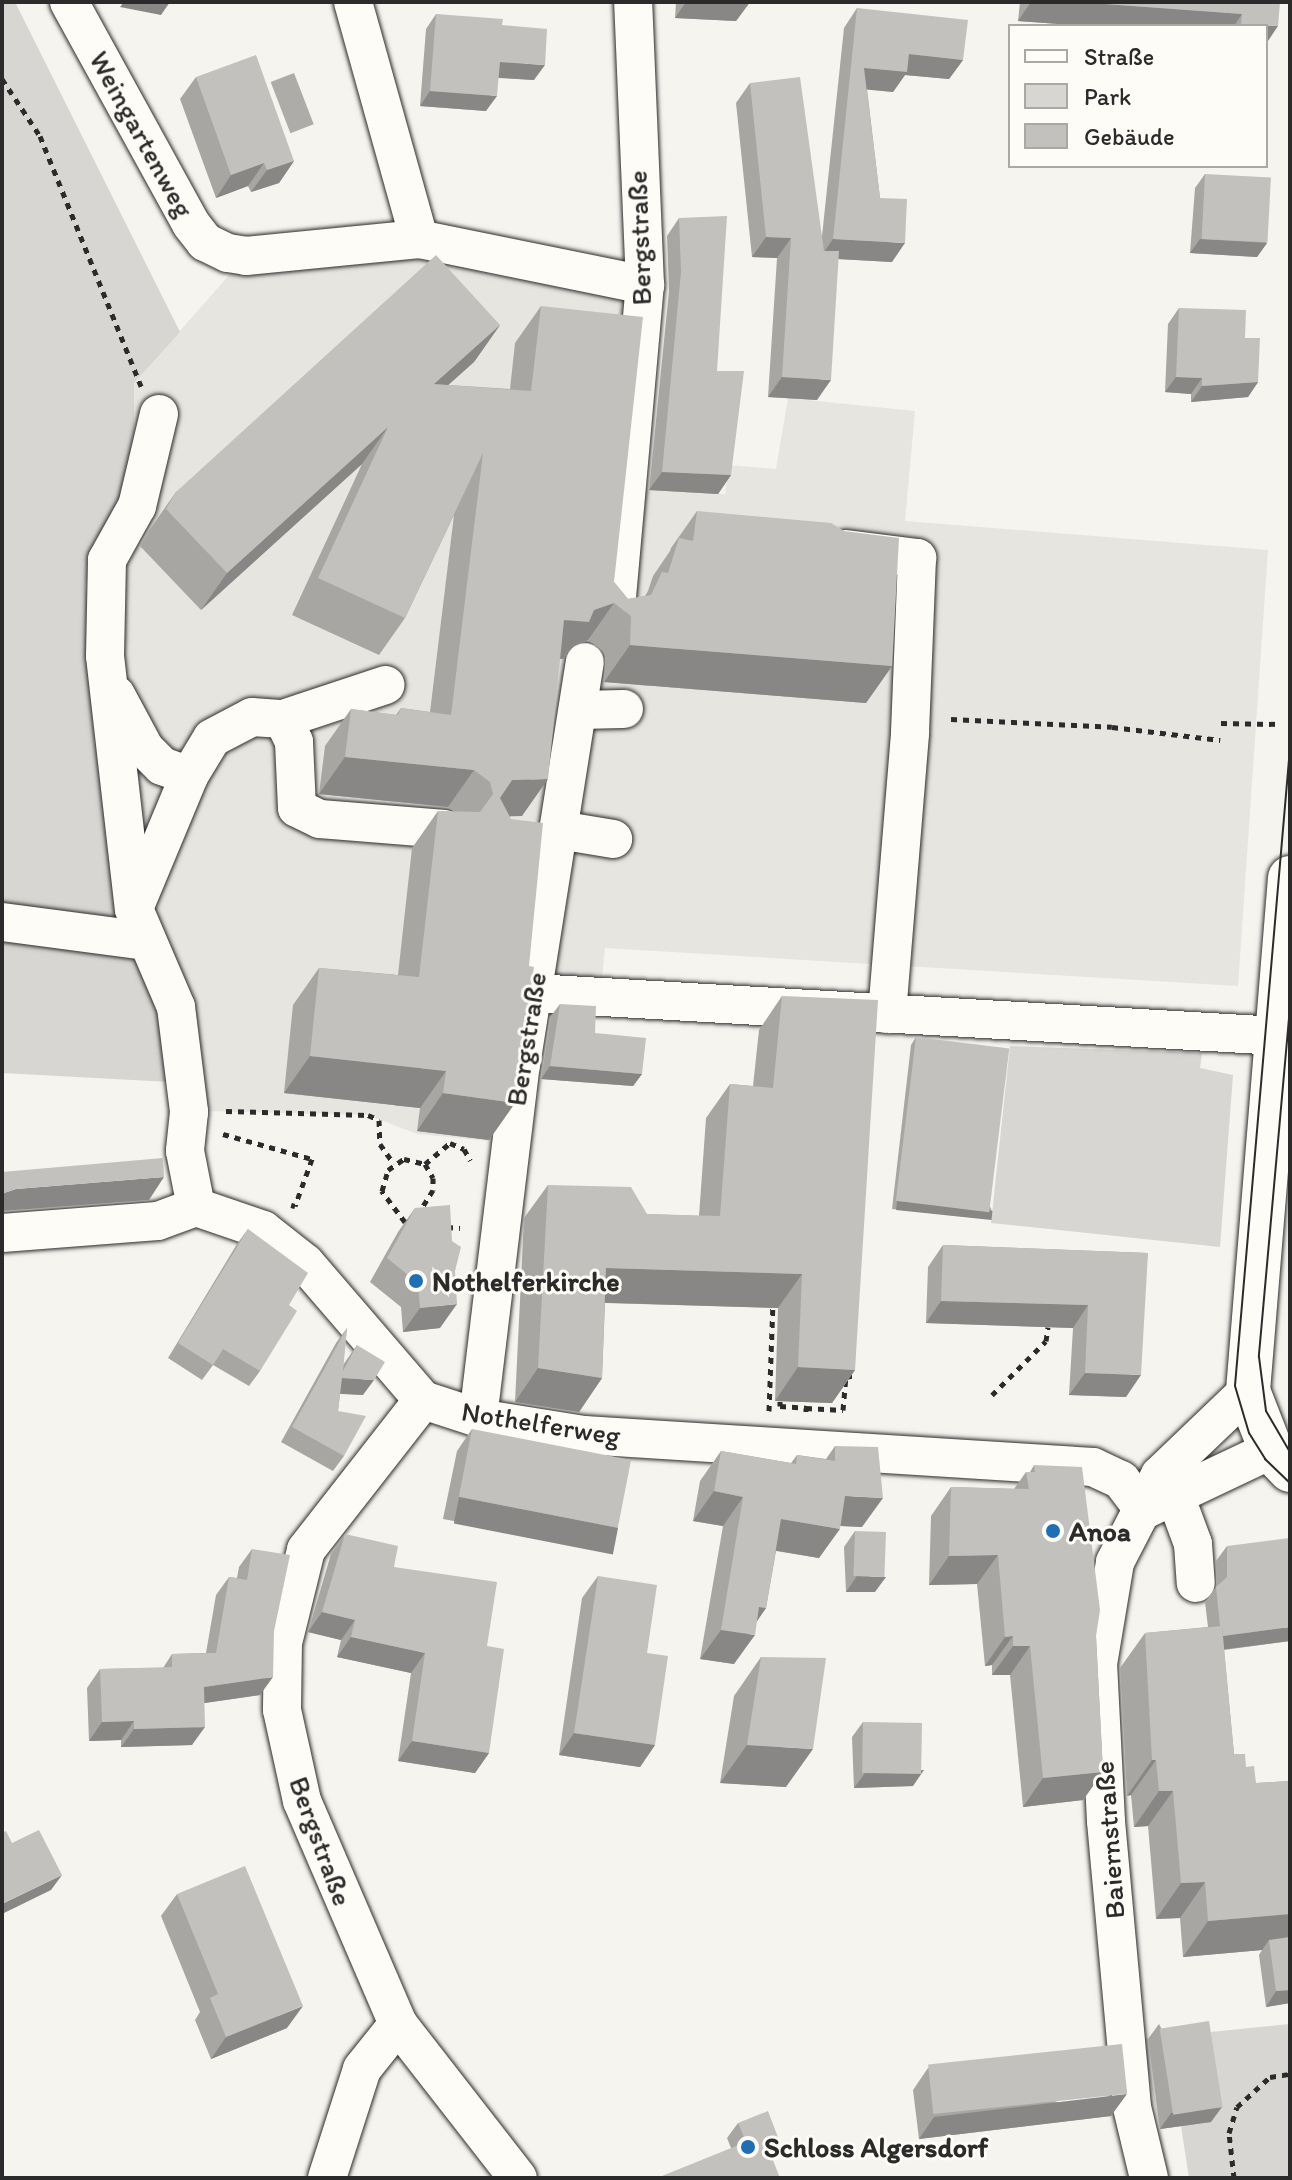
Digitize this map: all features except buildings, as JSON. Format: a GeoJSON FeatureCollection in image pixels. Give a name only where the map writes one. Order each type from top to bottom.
{"type":"FeatureCollection","features":[{"type":"Feature","properties":{"kind":"main road"},"geometry":{"type":"LineString","coordinates":[[1280,1460],[1248,1391],[1290,878]]}},
{"type":"Feature","properties":{"kind":"street","name":"Weingartenweg"},"geometry":{"type":"LineString","coordinates":[[69,2],[205,242],[246,256],[419,239],[645,294]]}},
{"type":"Feature","properties":{"kind":"street"},"geometry":{"type":"LineString","coordinates":[[353,2],[419,239]]}},
{"type":"Feature","properties":{"kind":"street","name":"Bergstraße"},"geometry":{"type":"LineString","coordinates":[[610,616],[617,597],[645,294],[633,2]]}},
{"type":"Feature","properties":{"kind":"street"},"geometry":{"type":"LineString","coordinates":[[2,1233],[158,1221],[196,1207],[185,1151],[186,1103],[176,1007],[140,925],[107,678],[107,560],[137,506],[159,414]]}},
{"type":"Feature","properties":{"kind":"street"},"geometry":{"type":"LineString","coordinates":[[821,546],[917,558],[910,734],[887,1014]]}},
{"type":"Feature","properties":{"kind":"street","name":"Bergstraße"},"geometry":{"type":"LineString","coordinates":[[478,1418],[505,1188],[533,993],[547,836],[579,710],[585,662]]}},
{"type":"Feature","properties":{"kind":"street"},"geometry":{"type":"LineString","coordinates":[[107,678],[145,749],[162,766],[189,776]]}},
{"type":"Feature","properties":{"kind":"street"},"geometry":{"type":"LineString","coordinates":[[140,925],[189,776],[212,738],[252,717],[283,719],[385,685]]}},
{"type":"Feature","properties":{"kind":"street"},"geometry":{"type":"LineString","coordinates":[[579,710],[624,709]]}},
{"type":"Feature","properties":{"kind":"street"},"geometry":{"type":"LineString","coordinates":[[283,719],[294,742],[297,808],[320,819],[445,829]]}},
{"type":"Feature","properties":{"kind":"street"},"geometry":{"type":"LineString","coordinates":[[547,836],[613,839]]}},
{"type":"Feature","properties":{"kind":"street"},"geometry":{"type":"LineString","coordinates":[[2,922],[140,925]]}},
{"type":"Feature","properties":{"kind":"street"},"geometry":{"type":"LineString","coordinates":[[533,993],[1279,1036]]}},
{"type":"Feature","properties":{"kind":"street","name":"Nothelferweg"},"geometry":{"type":"LineString","coordinates":[[196,1207],[263,1230],[305,1263],[423,1400],[478,1418],[584,1435],[1093,1467],[1160,1504],[1193,1544],[1196,1583]]}},
{"type":"Feature","properties":{"kind":"street","name":"Baiernstraße"},"geometry":{"type":"LineString","coordinates":[[1149,2178],[1132,2107],[1106,1821],[1098,1664],[1107,1586],[1160,1504],[1160,1475],[1248,1391]]}},
{"type":"Feature","properties":{"kind":"street","name":"Bergstraße"},"geometry":{"type":"LineString","coordinates":[[423,1400],[306,1550],[283,1643],[282,1710],[302,1801],[398,2024],[518,2178]]}},
{"type":"Feature","properties":{"kind":"street"},"geometry":{"type":"LineString","coordinates":[[1160,1504],[1280,1460]]}},
{"type":"Feature","properties":{"kind":"street"},"geometry":{"type":"LineString","coordinates":[[327,2178],[362,2069],[398,2024]]}},
{"type":"Feature","properties":{"kind":"path"},"geometry":{"type":"LineString","coordinates":[[2,79],[40,136],[141,388],[159,414]]}},
{"type":"Feature","properties":{"kind":"path"},"geometry":{"type":"LineString","coordinates":[[951,719],[1112,727],[1220,740]]}},
{"type":"Feature","properties":{"kind":"path"},"geometry":{"type":"LineString","coordinates":[[1221,723],[1280,724]]}},
{"type":"Feature","properties":{"kind":"path"},"geometry":{"type":"LineString","coordinates":[[186,1103],[203,1111],[368,1115],[379,1120],[380,1144],[394,1164]]}},
{"type":"Feature","properties":{"kind":"path"},"geometry":{"type":"LineString","coordinates":[[215,1140],[214,1132],[312,1159],[295,1206],[284,1204]]}},
{"type":"Feature","properties":{"kind":"path"},"geometry":{"type":"LineString","coordinates":[[425,1164],[450,1143],[464,1149],[470,1167]]}},
{"type":"Feature","properties":{"kind":"path"},"geometry":{"type":"LineString","coordinates":[[404,1159],[425,1164],[433,1190],[418,1219],[405,1222],[382,1191],[394,1164],[404,1159]]}},
{"type":"Feature","properties":{"kind":"path"},"geometry":{"type":"LineString","coordinates":[[458,1241],[462,1215]]}},
{"type":"Feature","properties":{"kind":"path"},"geometry":{"type":"LineString","coordinates":[[432,1225],[460,1228]]}},
{"type":"Feature","properties":{"kind":"path"},"geometry":{"type":"LineString","coordinates":[[769,1412],[773,1294]]}},
{"type":"Feature","properties":{"kind":"path"},"geometry":{"type":"LineString","coordinates":[[992,1395],[1046,1341],[1048,1327]]}},
{"type":"Feature","properties":{"kind":"path"},"geometry":{"type":"LineString","coordinates":[[827,1409],[843,1410],[846,1377],[855,1375]]}},
{"type":"Feature","properties":{"kind":"path"},"geometry":{"type":"LineString","coordinates":[[780,1401],[780,1406],[806,1408]]}},
{"type":"Feature","properties":{"kind":"path"},"geometry":{"type":"LineString","coordinates":[[1234,2178],[1229,2133],[1237,2107],[1270,2077],[1290,2074]]}},
{"type":"Feature","properties":{"kind":"shaded area"},"geometry":{"type":"Polygon","coordinates":[[[294,73],[314,124],[290,133],[271,82],[294,73]]]}},
{"type":"Feature","properties":{"kind":"shaded area"},"geometry":{"type":"Polygon","coordinates":[[[357,244],[645,285],[625,488],[725,494],[729,465],[776,469],[788,398],[915,411],[905,521],[1268,550],[1238,986],[605,948],[600,997],[533,993],[511,1143],[417,1134],[368,1115],[203,1111],[170,1082],[157,1008],[116,899],[85,584],[134,486],[134,383],[246,256],[357,244]]]}},
{"type":"Feature","properties":{"kind":"green space"},"geometry":{"type":"Polygon","coordinates":[[[2,2],[15,2],[180,332],[134,383],[134,486],[85,584],[116,899],[157,1008],[170,1082],[2,1073],[2,2]]]}},
{"type":"Feature","properties":{"kind":"green space"},"geometry":{"type":"Polygon","coordinates":[[[1010,1046],[1202,1053],[1200,1068],[1233,1075],[1220,1247],[991,1223],[1010,1046]]]}},
{"type":"Feature","properties":{"kind":"green space"},"geometry":{"type":"Polygon","coordinates":[[[1290,2024],[1290,2178],[1189,2178],[1181,2126],[1160,2129],[1142,2039],[1290,2024]]]}},
{"type":"Feature","properties":{"kind":"tram line"},"geometry":{"type":"LineString","coordinates":[[1290,748],[1235,1386],[1249,1433],[1265,1459],[1290,1483]]}},
{"type":"Feature","properties":{"kind":"tram line"},"geometry":{"type":"LineString","coordinates":[[1290,1007],[1259,1357],[1266,1411],[1290,1452]]}},
{"type":"Feature","properties":{"kind":"place","name":"Nothelferkirche"},"geometry":{"type":"Point","coordinates":[416,1281]}},
{"type":"Feature","properties":{"kind":"place","name":"Anoa"},"geometry":{"type":"Point","coordinates":[1053,1531]}},
{"type":"Feature","properties":{"kind":"place","name":"Schloss Algersdorf"},"geometry":{"type":"Point","coordinates":[748,2147]}}]}
